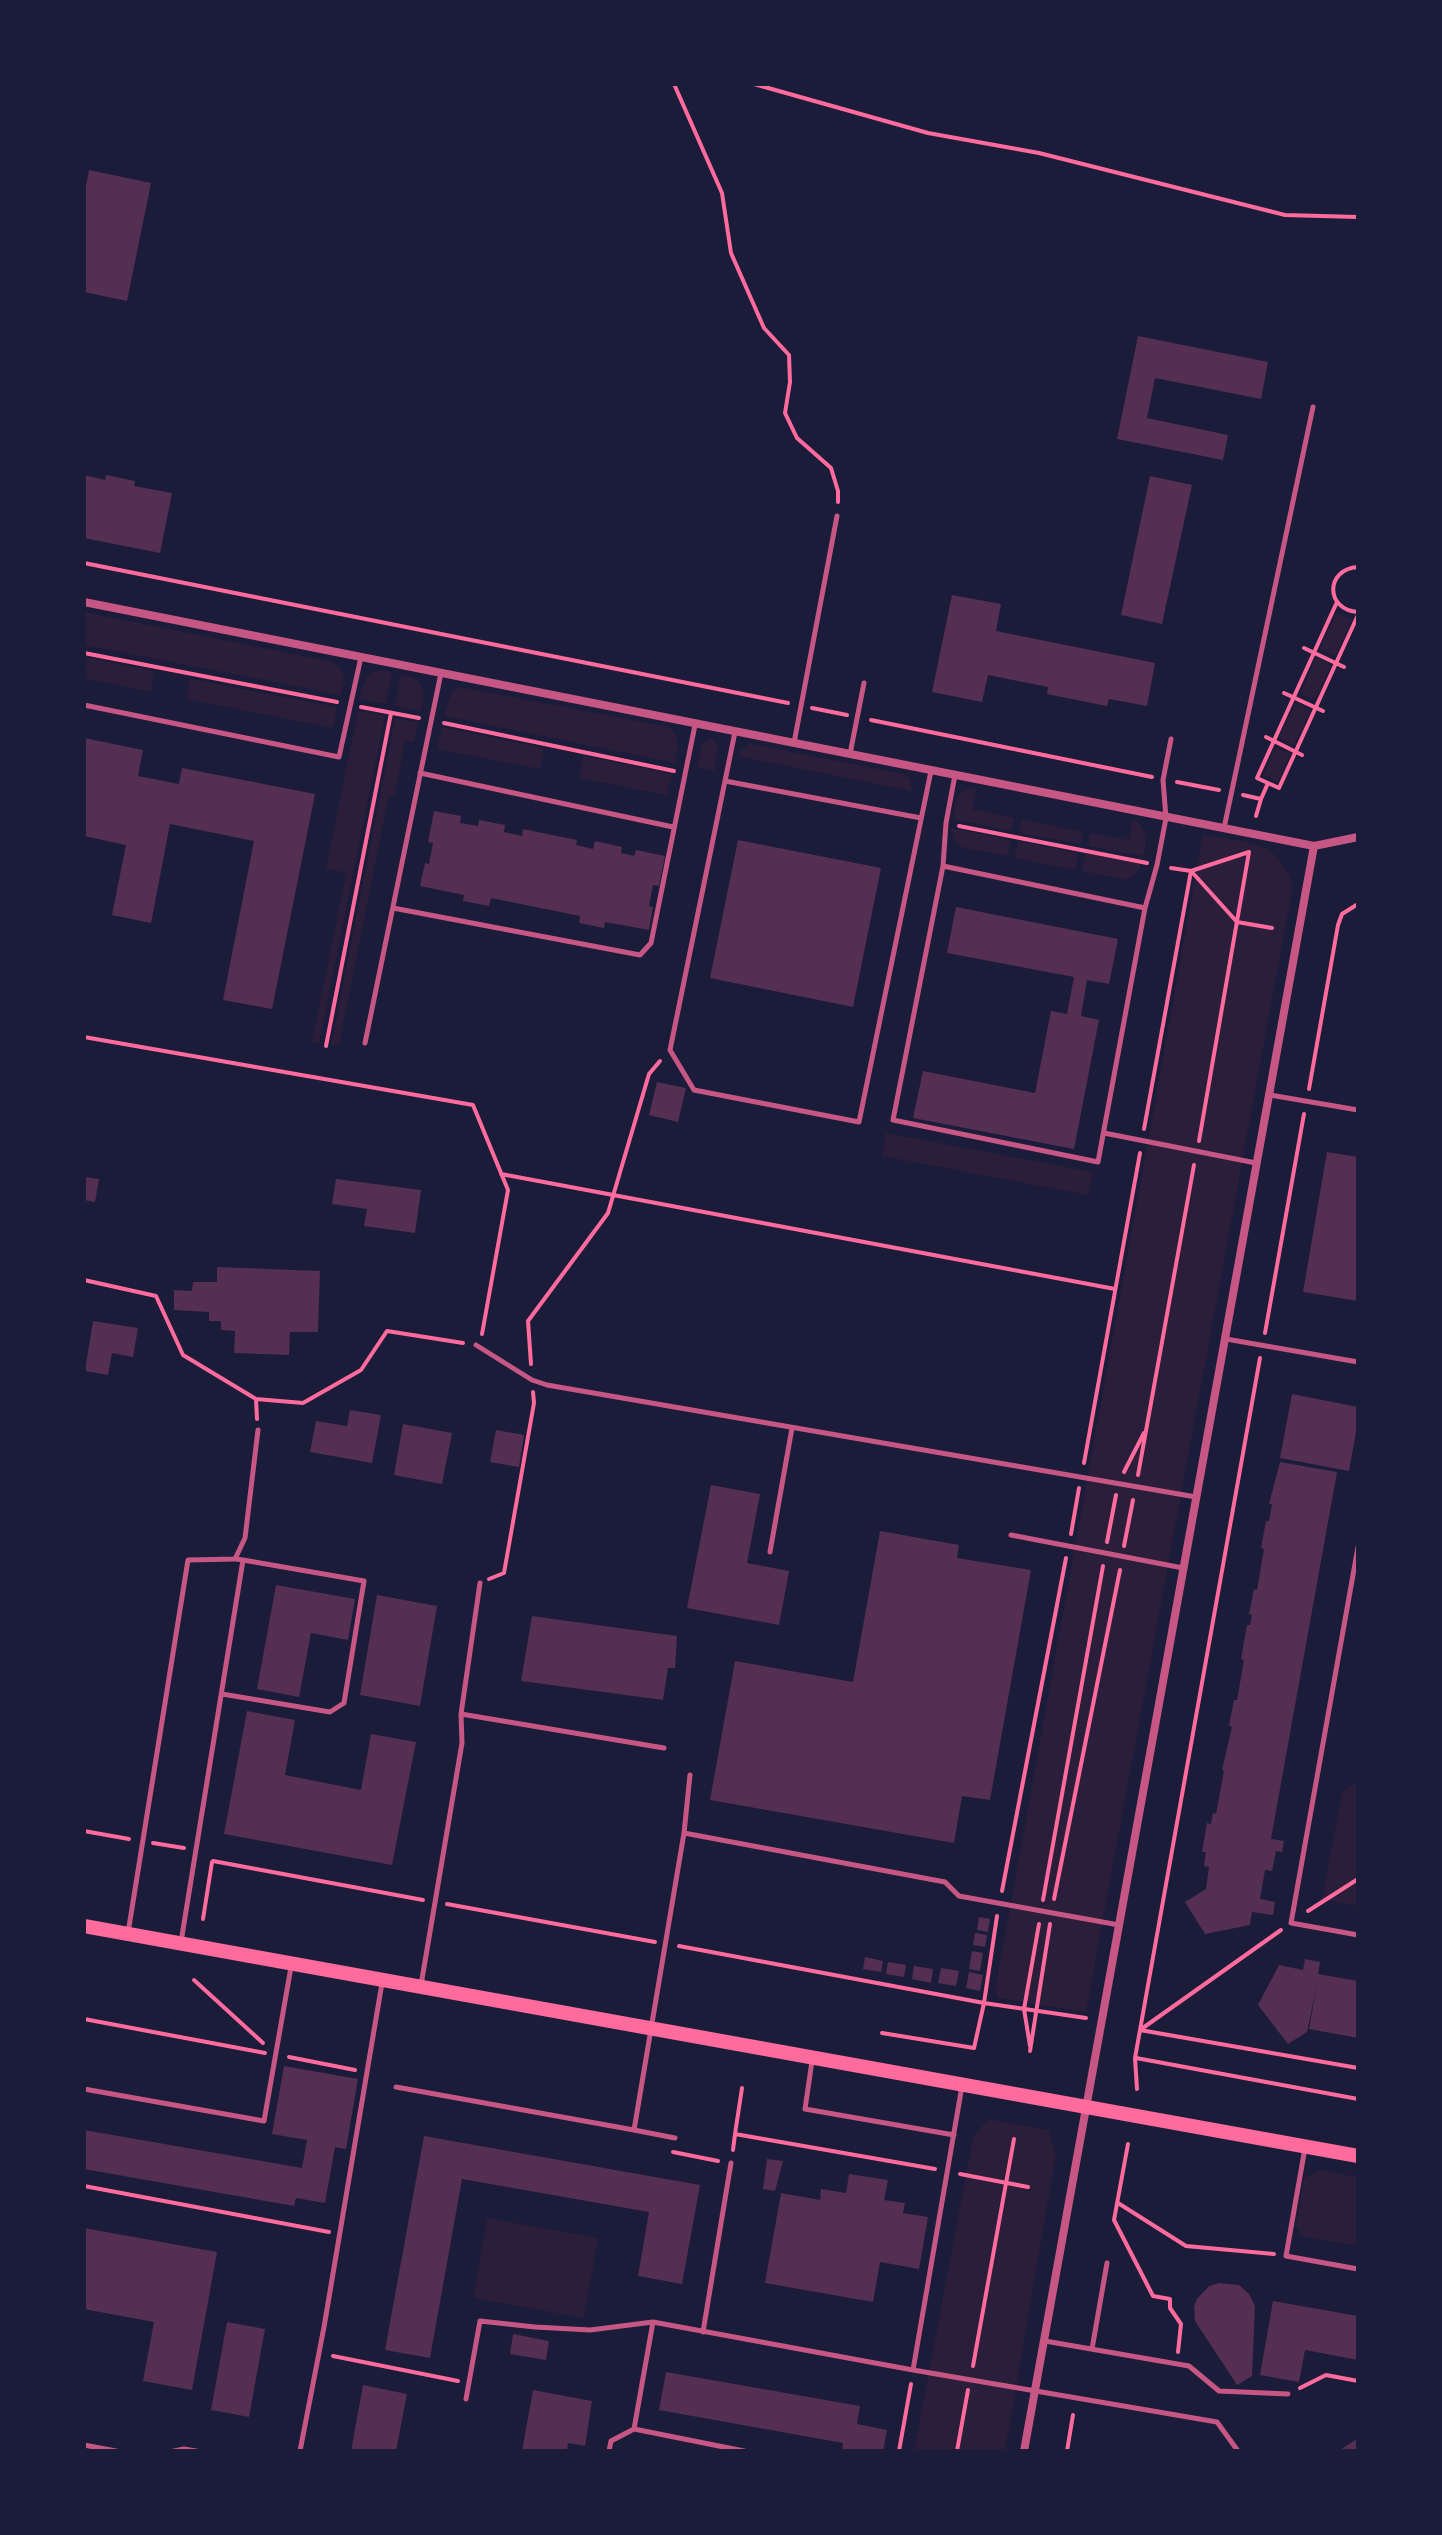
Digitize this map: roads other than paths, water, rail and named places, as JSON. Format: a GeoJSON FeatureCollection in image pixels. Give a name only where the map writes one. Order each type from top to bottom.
{"type":"FeatureCollection","features":[{"type":"Feature","properties":{"kind":"main road"},"geometry":{"type":"LineString","coordinates":[[84,1926],[1358,2156]]}},
{"type":"Feature","properties":{"kind":"street"},"geometry":{"type":"LineString","coordinates":[[84,602],[1314,846],[1358,837]]}},
{"type":"Feature","properties":{"kind":"street"},"geometry":{"type":"LineString","coordinates":[[1024,2451],[1314,846]]}},
{"type":"Feature","properties":{"kind":"lane"},"geometry":{"type":"LineString","coordinates":[[1223,829],[1313,407]]}},
{"type":"Feature","properties":{"kind":"lane"},"geometry":{"type":"LineString","coordinates":[[794,744],[837,516]]}},
{"type":"Feature","properties":{"kind":"lane"},"geometry":{"type":"LineString","coordinates":[[84,705],[339,757],[361,657]]}},
{"type":"Feature","properties":{"kind":"lane"},"geometry":{"type":"LineString","coordinates":[[365,1043],[441,673]]}},
{"type":"Feature","properties":{"kind":"lane"},"geometry":{"type":"LineString","coordinates":[[850,755],[864,683]]}},
{"type":"Feature","properties":{"kind":"lane"},"geometry":{"type":"LineString","coordinates":[[393,908],[640,955],[651,943],[695,725]]}},
{"type":"Feature","properties":{"kind":"lane"},"geometry":{"type":"LineString","coordinates":[[735,732],[670,1050],[694,1090],[859,1122],[931,771]]}},
{"type":"Feature","properties":{"kind":"lane"},"geometry":{"type":"LineString","coordinates":[[955,775],[946,823],[943,866],[893,1120],[1098,1162],[1145,908],[1166,818],[1163,780],[1171,739]]}},
{"type":"Feature","properties":{"kind":"lane"},"geometry":{"type":"LineString","coordinates":[[420,773],[673,827]]}},
{"type":"Feature","properties":{"kind":"lane"},"geometry":{"type":"LineString","coordinates":[[725,781],[921,818]]}},
{"type":"Feature","properties":{"kind":"lane"},"geometry":{"type":"LineString","coordinates":[[943,866],[1145,908]]}},
{"type":"Feature","properties":{"kind":"lane"},"geometry":{"type":"LineString","coordinates":[[1270,1095],[1358,1110]]}},
{"type":"Feature","properties":{"kind":"lane"},"geometry":{"type":"LineString","coordinates":[[1104,1133],[1257,1163]]}},
{"type":"Feature","properties":{"kind":"lane"},"geometry":{"type":"LineString","coordinates":[[1226,1339],[1358,1362]]}},
{"type":"Feature","properties":{"kind":"lane"},"geometry":{"type":"LineString","coordinates":[[478,1346],[532,1380],[1197,1497]]}},
{"type":"Feature","properties":{"kind":"lane"},"geometry":{"type":"LineString","coordinates":[[770,1552],[792,1428]]}},
{"type":"Feature","properties":{"kind":"lane"},"geometry":{"type":"LineString","coordinates":[[235,1559],[245,1538],[258,1430]]}},
{"type":"Feature","properties":{"kind":"lane"},"geometry":{"type":"LineString","coordinates":[[1011,1535],[1184,1568]]}},
{"type":"Feature","properties":{"kind":"lane"},"geometry":{"type":"LineString","coordinates":[[1358,1547],[1291,1923],[1358,1935]]}},
{"type":"Feature","properties":{"kind":"lane"},"geometry":{"type":"LineString","coordinates":[[128,1934],[188,1560],[235,1559],[364,1581],[344,1703],[330,1712],[222,1694]]}},
{"type":"Feature","properties":{"kind":"lane"},"geometry":{"type":"LineString","coordinates":[[181,1943],[243,1560]]}},
{"type":"Feature","properties":{"kind":"lane"},"geometry":{"type":"LineString","coordinates":[[421,1987],[462,1743],[461,1714],[480,1583]]}},
{"type":"Feature","properties":{"kind":"lane"},"geometry":{"type":"LineString","coordinates":[[461,1714],[664,1748]]}},
{"type":"Feature","properties":{"kind":"lane"},"geometry":{"type":"LineString","coordinates":[[634,2130],[684,1833],[690,1775]]}},
{"type":"Feature","properties":{"kind":"lane"},"geometry":{"type":"LineString","coordinates":[[684,1833],[945,1882],[959,1896],[1120,1925]]}},
{"type":"Feature","properties":{"kind":"lane"},"geometry":{"type":"LineString","coordinates":[[84,2089],[264,2121],[292,1964]]}},
{"type":"Feature","properties":{"kind":"lane"},"geometry":{"type":"LineString","coordinates":[[300,2451],[383,1980]]}},
{"type":"Feature","properties":{"kind":"lane"},"geometry":{"type":"LineString","coordinates":[[812,2058],[805,2109],[954,2135]]}},
{"type":"Feature","properties":{"kind":"lane"},"geometry":{"type":"LineString","coordinates":[[913,2370],[962,2085]]}},
{"type":"Feature","properties":{"kind":"lane"},"geometry":{"type":"LineString","coordinates":[[396,2087],[675,2138]]}},
{"type":"Feature","properties":{"kind":"lane"},"geometry":{"type":"LineString","coordinates":[[1306,2147],[1286,2256],[1358,2269]]}},
{"type":"Feature","properties":{"kind":"lane"},"geometry":{"type":"LineString","coordinates":[[703,2332],[731,2163]]}},
{"type":"Feature","properties":{"kind":"lane"},"geometry":{"type":"LineString","coordinates":[[1092,2349],[1107,2263]]}},
{"type":"Feature","properties":{"kind":"lane"},"geometry":{"type":"LineString","coordinates":[[466,2399],[480,2321],[590,2330],[653,2322],[970,2381],[1217,2422],[1238,2451]]}},
{"type":"Feature","properties":{"kind":"lane"},"geometry":{"type":"LineString","coordinates":[[634,2429],[653,2322]]}},
{"type":"Feature","properties":{"kind":"lane"},"geometry":{"type":"LineString","coordinates":[[1045,2341],[1189,2366],[1219,2391],[1288,2394]]}},
{"type":"Feature","properties":{"kind":"lane"},"geometry":{"type":"LineString","coordinates":[[609,2451],[611,2441],[634,2429],[744,2451]]}},
{"type":"Feature","properties":{"kind":"lane"},"geometry":{"type":"LineString","coordinates":[[84,2445],[116,2451]]}},
{"type":"Feature","properties":{"kind":"lane"},"geometry":{"type":"LineString","coordinates":[[174,2451],[196,2451]]}}]}
